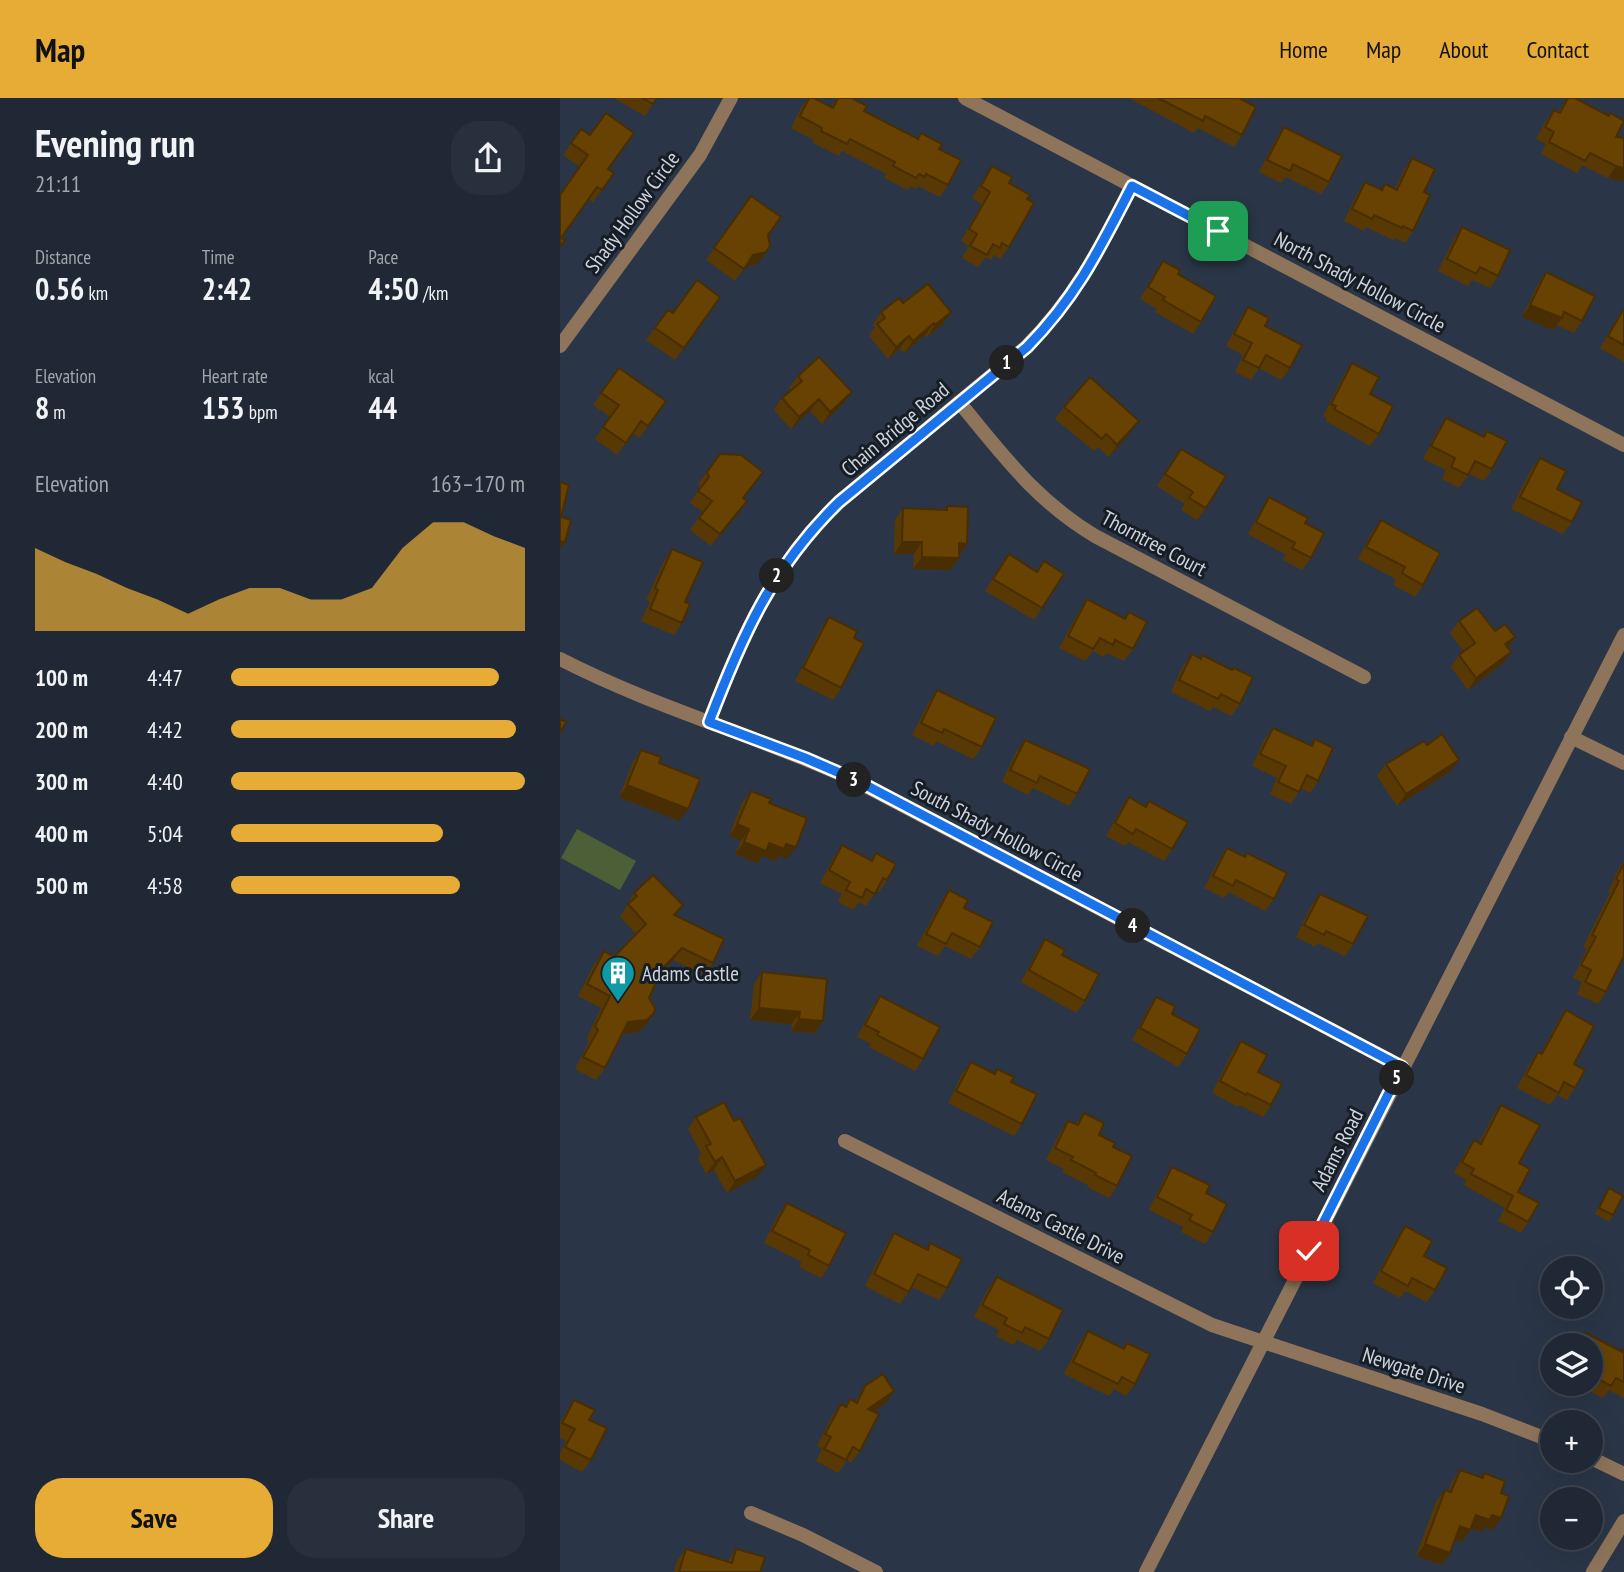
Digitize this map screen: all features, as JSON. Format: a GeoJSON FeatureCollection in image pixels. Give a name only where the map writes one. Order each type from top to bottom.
{"type":"FeatureCollection","features":[{"type":"Feature","properties":{"kind":"street","name":"Shady Hollow Circle"},"geometry":{"type":"LineString","coordinates":[[560,346],[700,155],[731,98]]}},
{"type":"Feature","properties":{"kind":"street","name":"North Shady Hollow Circle"},"geometry":{"type":"LineString","coordinates":[[965,98],[1624,445]]}},
{"type":"Feature","properties":{"kind":"street","name":"Chain Bridge Road"},"geometry":{"type":"LineString","coordinates":[[709,722],[741,641],[761,603],[784,564],[811,529],[839,502],[1027,347],[1063,307],[1084,278],[1132,186]]}},
{"type":"Feature","properties":{"kind":"street","name":"Thorntree Court"},"geometry":{"type":"LineString","coordinates":[[959,402],[1030,487],[1065,517],[1095,536],[1364,677]]}},
{"type":"Feature","properties":{"kind":"street","name":"Adams Road"},"geometry":{"type":"LineString","coordinates":[[1146,1572],[1624,635]]}},
{"type":"Feature","properties":{"kind":"street","name":"South Shady Hollow Circle"},"geometry":{"type":"LineString","coordinates":[[560,659],[597,677],[856,780],[1402,1067]]}},
{"type":"Feature","properties":{"kind":"street"},"geometry":{"type":"LineString","coordinates":[[1571,737],[1624,763]]}},
{"type":"Feature","properties":{"kind":"street","name":"Adams Castle Drive"},"geometry":{"type":"LineString","coordinates":[[845,1140],[1212,1325],[1262,1343]]}},
{"type":"Feature","properties":{"kind":"street","name":"Newgate Drive"},"geometry":{"type":"LineString","coordinates":[[1262,1343],[1447,1403],[1540,1437]]}},
{"type":"Feature","properties":{"kind":"street"},"geometry":{"type":"LineString","coordinates":[[1603,1464],[1624,1474]]}},
{"type":"Feature","properties":{"kind":"street"},"geometry":{"type":"LineString","coordinates":[[751,1513],[803,1535],[876,1572]]}},
{"type":"Feature","properties":{"kind":"street"},"geometry":{"type":"LineString","coordinates":[[1593,1572],[1624,1521]]}},
{"type":"Feature","properties":{"kind":"green space"},"geometry":{"type":"Polygon","coordinates":[[[577,829],[636,861],[620,890],[561,858],[577,829]]]}},
{"type":"Feature","properties":{"kind":"building"},"geometry":{"type":"Polygon","coordinates":[[[642,98],[657,98],[653,104],[642,98]]]}},
{"type":"Feature","properties":{"kind":"building"},"geometry":{"type":"Polygon","coordinates":[[[809,98],[833,108],[838,98],[852,98],[867,106],[864,111],[918,139],[921,133],[942,144],[939,149],[961,160],[948,185],[926,174],[925,177],[919,174],[916,178],[893,166],[895,162],[850,139],[847,144],[821,131],[822,128],[800,116],[809,98]]]}},
{"type":"Feature","properties":{"kind":"building"},"geometry":{"type":"Polygon","coordinates":[[[1158,98],[1239,98],[1256,107],[1242,135],[1205,116],[1203,121],[1158,98]]]}},
{"type":"Feature","properties":{"kind":"building"},"geometry":{"type":"Polygon","coordinates":[[[1568,98],[1575,98],[1624,121],[1616,137],[1624,138],[1624,168],[1590,153],[1585,161],[1549,142],[1554,132],[1545,127],[1554,110],[1560,113],[1568,98]]]}},
{"type":"Feature","properties":{"kind":"building"},"geometry":{"type":"Polygon","coordinates":[[[606,113],[634,133],[608,169],[614,173],[602,190],[597,187],[561,238],[565,240],[560,247],[560,195],[588,155],[571,143],[581,129],[590,135],[606,113]]]}},
{"type":"Feature","properties":{"kind":"building"},"geometry":{"type":"Polygon","coordinates":[[[1284,127],[1342,156],[1329,182],[1293,164],[1290,171],[1267,160],[1284,127]]]}},
{"type":"Feature","properties":{"kind":"building"},"geometry":{"type":"Polygon","coordinates":[[[1412,158],[1435,169],[1424,192],[1430,195],[1413,231],[1374,215],[1372,219],[1352,209],[1365,182],[1382,190],[1385,184],[1397,190],[1412,158]]]}},
{"type":"Feature","properties":{"kind":"building"},"geometry":{"type":"Polygon","coordinates":[[[992,166],[1012,177],[1009,183],[1030,195],[1027,199],[1034,203],[1009,247],[1002,243],[1000,248],[993,244],[987,255],[970,246],[977,234],[969,229],[990,192],[981,186],[992,166]]]}},
{"type":"Feature","properties":{"kind":"building"},"geometry":{"type":"Polygon","coordinates":[[[751,196],[781,217],[768,235],[770,246],[766,252],[753,255],[744,269],[714,248],[751,196]]]}},
{"type":"Feature","properties":{"kind":"building"},"geometry":{"type":"Polygon","coordinates":[[[1462,227],[1510,250],[1498,276],[1480,267],[1476,274],[1447,259],[1462,227]]]}},
{"type":"Feature","properties":{"kind":"building"},"geometry":{"type":"Polygon","coordinates":[[[1163,261],[1180,270],[1178,274],[1216,296],[1201,322],[1163,300],[1165,297],[1148,287],[1163,261]]]}},
{"type":"Feature","properties":{"kind":"building"},"geometry":{"type":"Polygon","coordinates":[[[1546,272],[1595,296],[1582,321],[1564,312],[1562,318],[1530,305],[1546,272]]]}},
{"type":"Feature","properties":{"kind":"building"},"geometry":{"type":"Polygon","coordinates":[[[697,280],[720,297],[684,348],[655,328],[668,310],[673,313],[697,280]]]}},
{"type":"Feature","properties":{"kind":"building"},"geometry":{"type":"Polygon","coordinates":[[[928,284],[951,312],[913,341],[909,336],[896,347],[877,324],[885,318],[881,312],[899,298],[903,303],[928,284]]]}},
{"type":"Feature","properties":{"kind":"building"},"geometry":{"type":"Polygon","coordinates":[[[1248,307],[1269,318],[1265,326],[1302,345],[1290,368],[1266,355],[1259,368],[1243,360],[1252,343],[1234,334],[1248,307]]]}},
{"type":"Feature","properties":{"kind":"building"},"geometry":{"type":"Polygon","coordinates":[[[1624,310],[1624,345],[1608,336],[1624,310]]]}},
{"type":"Feature","properties":{"kind":"building"},"geometry":{"type":"Polygon","coordinates":[[[819,357],[852,392],[830,412],[819,399],[799,417],[782,398],[802,381],[798,376],[819,357]]]}},
{"type":"Feature","properties":{"kind":"building"},"geometry":{"type":"Polygon","coordinates":[[[1352,363],[1379,377],[1370,394],[1393,406],[1379,434],[1334,409],[1336,406],[1331,404],[1352,363]]]}},
{"type":"Feature","properties":{"kind":"building"},"geometry":{"type":"Polygon","coordinates":[[[619,368],[666,401],[648,426],[641,421],[626,443],[603,427],[619,405],[601,393],[619,368]]]}},
{"type":"Feature","properties":{"kind":"building"},"geometry":{"type":"Polygon","coordinates":[[[1090,377],[1139,421],[1117,445],[1106,434],[1102,439],[1064,407],[1090,377]]]}},
{"type":"Feature","properties":{"kind":"building"},"geometry":{"type":"Polygon","coordinates":[[[1446,418],[1484,437],[1487,431],[1507,441],[1492,469],[1475,461],[1468,475],[1451,467],[1455,458],[1431,446],[1446,418]]]}},
{"type":"Feature","properties":{"kind":"building"},"geometry":{"type":"Polygon","coordinates":[[[1181,449],[1226,476],[1206,508],[1189,498],[1193,492],[1165,474],[1181,449]]]}},
{"type":"Feature","properties":{"kind":"building"},"geometry":{"type":"Polygon","coordinates":[[[720,454],[741,455],[763,472],[743,498],[747,501],[720,534],[699,518],[712,501],[698,491],[709,477],[707,472],[720,454]]]}},
{"type":"Feature","properties":{"kind":"building"},"geometry":{"type":"Polygon","coordinates":[[[1540,458],[1566,471],[1557,489],[1582,502],[1572,522],[1520,497],[1540,458]]]}},
{"type":"Feature","properties":{"kind":"building"},"geometry":{"type":"Polygon","coordinates":[[[560,482],[569,485],[561,517],[571,520],[565,542],[560,541],[560,482]]]}},
{"type":"Feature","properties":{"kind":"building"},"geometry":{"type":"Polygon","coordinates":[[[1269,497],[1308,518],[1305,523],[1324,533],[1311,558],[1292,548],[1295,543],[1256,522],[1269,497]]]}},
{"type":"Feature","properties":{"kind":"building"},"geometry":{"type":"Polygon","coordinates":[[[947,506],[968,507],[967,544],[959,543],[959,558],[922,557],[922,542],[902,542],[903,508],[947,510],[947,506]]]}},
{"type":"Feature","properties":{"kind":"building"},"geometry":{"type":"Polygon","coordinates":[[[1381,520],[1440,553],[1423,585],[1402,573],[1405,567],[1366,547],[1381,520]]]}},
{"type":"Feature","properties":{"kind":"building"},"geometry":{"type":"Polygon","coordinates":[[[672,549],[703,562],[685,602],[690,604],[682,623],[650,609],[658,590],[655,588],[672,549]]]}},
{"type":"Feature","properties":{"kind":"building"},"geometry":{"type":"Polygon","coordinates":[[[1009,554],[1037,572],[1044,561],[1064,574],[1042,608],[993,579],[1009,554]]]}},
{"type":"Feature","properties":{"kind":"building"},"geometry":{"type":"Polygon","coordinates":[[[1087,599],[1125,619],[1129,612],[1147,622],[1133,649],[1115,640],[1113,645],[1100,638],[1093,649],[1068,636],[1087,599]]]}},
{"type":"Feature","properties":{"kind":"building"},"geometry":{"type":"Polygon","coordinates":[[[1477,608],[1495,631],[1505,624],[1515,637],[1505,644],[1511,652],[1476,678],[1459,655],[1475,643],[1459,621],[1477,608]]]}},
{"type":"Feature","properties":{"kind":"building"},"geometry":{"type":"Polygon","coordinates":[[[829,617],[857,631],[854,638],[864,643],[841,688],[803,668],[829,617]]]}},
{"type":"Feature","properties":{"kind":"building"},"geometry":{"type":"Polygon","coordinates":[[[1192,654],[1201,659],[1202,655],[1253,677],[1240,704],[1221,694],[1218,699],[1179,680],[1192,654]]]}},
{"type":"Feature","properties":{"kind":"building"},"geometry":{"type":"Polygon","coordinates":[[[937,690],[996,718],[982,747],[944,729],[942,733],[921,723],[937,690]]]}},
{"type":"Feature","properties":{"kind":"building"},"geometry":{"type":"Polygon","coordinates":[[[560,719],[566,722],[560,733],[560,719]]]}},
{"type":"Feature","properties":{"kind":"building"},"geometry":{"type":"Polygon","coordinates":[[[1273,728],[1312,746],[1315,739],[1333,748],[1318,781],[1307,775],[1299,792],[1278,782],[1286,766],[1260,754],[1273,728]]]}},
{"type":"Feature","properties":{"kind":"building"},"geometry":{"type":"Polygon","coordinates":[[[1442,734],[1459,760],[1406,794],[1386,764],[1424,741],[1427,745],[1442,734]]]}},
{"type":"Feature","properties":{"kind":"building"},"geometry":{"type":"Polygon","coordinates":[[[1025,740],[1090,769],[1077,794],[1040,776],[1037,783],[1010,770],[1025,740]]]}},
{"type":"Feature","properties":{"kind":"building"},"geometry":{"type":"Polygon","coordinates":[[[641,750],[661,757],[659,763],[700,779],[688,809],[627,785],[641,750]]]}},
{"type":"Feature","properties":{"kind":"building"},"geometry":{"type":"Polygon","coordinates":[[[751,791],[771,799],[769,803],[807,818],[796,847],[786,844],[784,849],[769,843],[766,851],[744,842],[749,829],[737,824],[751,791]]]}},
{"type":"Feature","properties":{"kind":"building"},"geometry":{"type":"Polygon","coordinates":[[[1129,797],[1146,807],[1149,801],[1188,822],[1172,849],[1136,829],[1133,834],[1115,823],[1129,797]]]}},
{"type":"Feature","properties":{"kind":"building"},"geometry":{"type":"Polygon","coordinates":[[[842,845],[872,861],[876,853],[896,864],[887,880],[883,878],[875,894],[866,889],[862,898],[846,890],[850,882],[829,870],[842,845]]]}},
{"type":"Feature","properties":{"kind":"building"},"geometry":{"type":"Polygon","coordinates":[[[1227,848],[1245,857],[1247,853],[1287,873],[1274,899],[1236,880],[1233,886],[1213,876],[1227,848]]]}},
{"type":"Feature","properties":{"kind":"building"},"geometry":{"type":"Polygon","coordinates":[[[1624,863],[1624,956],[1606,992],[1585,982],[1591,970],[1581,965],[1596,937],[1592,935],[1619,881],[1616,879],[1624,863]]]}},
{"type":"Feature","properties":{"kind":"building"},"geometry":{"type":"Polygon","coordinates":[[[653,875],[683,905],[674,915],[724,939],[713,963],[682,948],[654,977],[657,980],[649,998],[655,1008],[654,1013],[647,1020],[628,1022],[605,1068],[583,1057],[598,1030],[595,1026],[610,996],[587,984],[604,951],[614,957],[646,924],[628,904],[637,896],[634,893],[653,875]]]}},
{"type":"Feature","properties":{"kind":"building"},"geometry":{"type":"Polygon","coordinates":[[[949,890],[968,900],[964,908],[993,922],[980,947],[952,933],[946,944],[926,934],[949,890]]]}},
{"type":"Feature","properties":{"kind":"building"},"geometry":{"type":"Polygon","coordinates":[[[1320,894],[1368,916],[1353,944],[1326,931],[1324,935],[1304,925],[1320,894]]]}},
{"type":"Feature","properties":{"kind":"building"},"geometry":{"type":"Polygon","coordinates":[[[1045,939],[1065,950],[1062,955],[1099,974],[1085,1001],[1029,970],[1045,939]]]}},
{"type":"Feature","properties":{"kind":"building"},"geometry":{"type":"Polygon","coordinates":[[[762,972],[827,979],[823,1021],[799,1019],[800,1012],[759,1008],[762,972]]]}},
{"type":"Feature","properties":{"kind":"building"},"geometry":{"type":"Polygon","coordinates":[[[880,996],[940,1027],[923,1059],[877,1035],[879,1032],[865,1025],[880,996]]]}},
{"type":"Feature","properties":{"kind":"building"},"geometry":{"type":"Polygon","coordinates":[[[1156,997],[1175,1006],[1172,1014],[1200,1029],[1187,1054],[1140,1028],[1156,997]]]}},
{"type":"Feature","properties":{"kind":"building"},"geometry":{"type":"Polygon","coordinates":[[[1566,1010],[1594,1026],[1574,1064],[1585,1070],[1575,1088],[1564,1082],[1559,1093],[1526,1075],[1538,1052],[1542,1054],[1566,1010]]]}},
{"type":"Feature","properties":{"kind":"building"},"geometry":{"type":"Polygon","coordinates":[[[1241,1041],[1267,1055],[1258,1072],[1282,1084],[1271,1105],[1220,1081],[1241,1041]]]}},
{"type":"Feature","properties":{"kind":"building"},"geometry":{"type":"Polygon","coordinates":[[[971,1062],[995,1074],[997,1069],[1014,1077],[1011,1082],[1037,1094],[1022,1124],[956,1091],[971,1062]]]}},
{"type":"Feature","properties":{"kind":"building"},"geometry":{"type":"Polygon","coordinates":[[[724,1102],[734,1121],[740,1118],[766,1165],[735,1181],[722,1157],[715,1162],[706,1146],[711,1144],[696,1117],[724,1102]]]}},
{"type":"Feature","properties":{"kind":"building"},"geometry":{"type":"Polygon","coordinates":[[[1501,1105],[1540,1125],[1519,1163],[1530,1169],[1518,1192],[1539,1203],[1528,1222],[1506,1210],[1513,1196],[1471,1174],[1474,1169],[1462,1162],[1474,1140],[1481,1144],[1501,1105]]]}},
{"type":"Feature","properties":{"kind":"building"},"geometry":{"type":"Polygon","coordinates":[[[1084,1113],[1104,1123],[1099,1135],[1115,1143],[1113,1147],[1132,1156],[1117,1186],[1095,1175],[1096,1173],[1071,1160],[1073,1157],[1055,1148],[1068,1121],[1078,1125],[1084,1113]]]}},
{"type":"Feature","properties":{"kind":"building"},"geometry":{"type":"Polygon","coordinates":[[[1172,1167],[1210,1185],[1206,1193],[1227,1204],[1213,1232],[1189,1220],[1192,1215],[1157,1197],[1172,1167]]]}},
{"type":"Feature","properties":{"kind":"building"},"geometry":{"type":"Polygon","coordinates":[[[1609,1188],[1623,1196],[1613,1215],[1599,1208],[1609,1188]]]}},
{"type":"Feature","properties":{"kind":"building"},"geometry":{"type":"Polygon","coordinates":[[[787,1203],[846,1233],[829,1266],[808,1255],[810,1250],[772,1231],[787,1203]]]}},
{"type":"Feature","properties":{"kind":"building"},"geometry":{"type":"Polygon","coordinates":[[[1405,1226],[1432,1241],[1424,1256],[1447,1268],[1435,1290],[1412,1278],[1408,1286],[1381,1271],[1405,1226]]]}},
{"type":"Feature","properties":{"kind":"building"},"geometry":{"type":"Polygon","coordinates":[[[894,1233],[928,1250],[930,1243],[962,1259],[947,1288],[918,1274],[909,1292],[874,1274],[894,1233]]]}},
{"type":"Feature","properties":{"kind":"building"},"geometry":{"type":"Polygon","coordinates":[[[997,1277],[1063,1310],[1049,1339],[1025,1327],[1022,1333],[1004,1324],[1007,1318],[982,1305],[997,1277]]]}},
{"type":"Feature","properties":{"kind":"building"},"geometry":{"type":"Polygon","coordinates":[[[1088,1331],[1124,1349],[1127,1343],[1150,1354],[1135,1384],[1122,1377],[1118,1384],[1073,1362],[1088,1331]]]}},
{"type":"Feature","properties":{"kind":"building"},"geometry":{"type":"Polygon","coordinates":[[[1603,1342],[1622,1352],[1624,1349],[1624,1382],[1616,1378],[1611,1386],[1603,1382],[1603,1342]]]}},
{"type":"Feature","properties":{"kind":"building"},"geometry":{"type":"Polygon","coordinates":[[[883,1374],[894,1391],[868,1409],[879,1414],[860,1451],[853,1447],[846,1460],[824,1449],[831,1437],[825,1434],[841,1404],[846,1407],[850,1399],[857,1403],[865,1386],[883,1374]]]}},
{"type":"Feature","properties":{"kind":"building"},"geometry":{"type":"Polygon","coordinates":[[[574,1400],[595,1410],[589,1420],[607,1428],[591,1460],[565,1447],[575,1429],[562,1423],[574,1400]]]}},
{"type":"Feature","properties":{"kind":"building"},"geometry":{"type":"Polygon","coordinates":[[[1460,1470],[1483,1478],[1484,1473],[1505,1481],[1501,1493],[1509,1496],[1501,1518],[1492,1515],[1490,1520],[1476,1515],[1470,1530],[1460,1526],[1450,1553],[1425,1544],[1445,1490],[1451,1492],[1460,1470]]]}},
{"type":"Feature","properties":{"kind":"building"},"geometry":{"type":"Polygon","coordinates":[[[686,1549],[732,1563],[736,1549],[765,1557],[760,1572],[679,1572],[686,1549]]]}},
{"type":"Feature","properties":{"kind":"place","name":"Adams Castle"},"geometry":{"type":"Point","coordinates":[618,1003]}},
{"type":"Feature","properties":{"kind":"route"},"geometry":{"type":"LineString","coordinates":[[1218,231],[1132,186],[1084,278],[1045,328],[1027,347],[839,502],[811,529],[784,564],[761,603],[741,641],[709,722],[856,780],[1402,1067],[1309,1251]]}}]}
